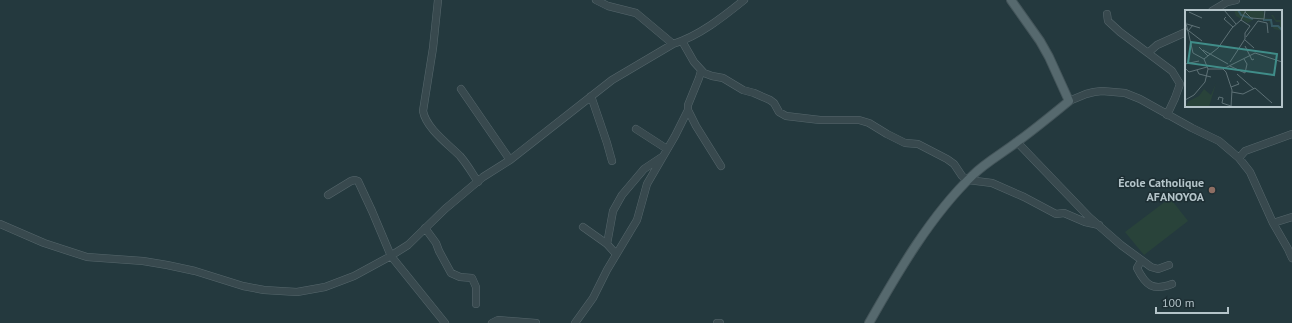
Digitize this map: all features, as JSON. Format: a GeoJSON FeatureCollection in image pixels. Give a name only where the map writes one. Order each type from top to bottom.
{"type":"FeatureCollection","features":[{"type":"Feature","properties":{"kind":"main road"},"geometry":{"type":"LineString","coordinates":[[869,323],[892,282],[915,246],[941,211],[968,180],[981,168],[1069,101],[1040,41],[1011,0]]}},
{"type":"Feature","properties":{"kind":"street"},"geometry":{"type":"LineString","coordinates":[[438,0],[433,48],[423,111],[424,119],[461,158],[478,182]]}},
{"type":"Feature","properties":{"kind":"street"},"geometry":{"type":"LineString","coordinates":[[596,0],[608,6],[636,13],[673,44]]}},
{"type":"Feature","properties":{"kind":"street"},"geometry":{"type":"LineString","coordinates":[[0,224],[44,243],[83,256],[143,261],[167,265],[195,271],[243,286],[277,291],[297,292],[325,287],[354,276],[391,256],[412,242],[445,209],[478,182],[510,160],[612,80],[673,44],[682,41],[724,15],[744,0]]}},
{"type":"Feature","properties":{"kind":"street"},"geometry":{"type":"LineString","coordinates":[[1214,10],[1227,2],[1236,0]]}},
{"type":"Feature","properties":{"kind":"street"},"geometry":{"type":"LineString","coordinates":[[1107,14],[1108,21],[1120,32],[1172,71],[1180,84],[1176,98],[1167,115]]}},
{"type":"Feature","properties":{"kind":"street"},"geometry":{"type":"LineString","coordinates":[[1148,53],[1156,45],[1185,32]]}},
{"type":"Feature","properties":{"kind":"street"},"geometry":{"type":"LineString","coordinates":[[682,41],[694,62],[701,70],[712,76],[723,78],[743,90],[770,100],[774,103],[779,112],[786,116],[820,120],[859,120],[869,123],[905,143],[918,144],[947,159],[954,164],[962,176],[968,180],[992,183],[1024,197],[1056,214],[1064,213],[1085,222],[1099,225]]}},
{"type":"Feature","properties":{"kind":"street"},"geometry":{"type":"LineString","coordinates":[[575,323],[593,298],[616,254],[637,220],[644,191],[688,110],[701,70]]}},
{"type":"Feature","properties":{"kind":"street"},"geometry":{"type":"LineString","coordinates":[[461,89],[510,160]]}},
{"type":"Feature","properties":{"kind":"street"},"geometry":{"type":"LineString","coordinates":[[1069,101],[1094,92],[1102,91],[1126,93],[1219,141],[1239,158],[1253,178],[1273,223],[1292,258]]}},
{"type":"Feature","properties":{"kind":"street"},"geometry":{"type":"LineString","coordinates":[[591,96],[612,161]]}},
{"type":"Feature","properties":{"kind":"street"},"geometry":{"type":"LineString","coordinates":[[688,110],[696,126],[710,146],[721,166]]}},
{"type":"Feature","properties":{"kind":"street"},"geometry":{"type":"LineString","coordinates":[[636,129],[667,149]]}},
{"type":"Feature","properties":{"kind":"street"},"geometry":{"type":"LineString","coordinates":[[1239,158],[1245,151],[1292,134]]}},
{"type":"Feature","properties":{"kind":"street"},"geometry":{"type":"LineString","coordinates":[[1017,142],[1052,180],[1099,225],[1141,260],[1150,267],[1158,269],[1170,265]]}},
{"type":"Feature","properties":{"kind":"street"},"geometry":{"type":"LineString","coordinates":[[607,244],[613,211],[622,195],[644,169],[662,157]]}},
{"type":"Feature","properties":{"kind":"street"},"geometry":{"type":"LineString","coordinates":[[328,194],[351,181],[358,181],[391,256],[445,323]]}},
{"type":"Feature","properties":{"kind":"street"},"geometry":{"type":"LineString","coordinates":[[1273,223],[1292,217]]}},
{"type":"Feature","properties":{"kind":"street"},"geometry":{"type":"LineString","coordinates":[[582,227],[607,244],[616,254]]}},
{"type":"Feature","properties":{"kind":"street"},"geometry":{"type":"LineString","coordinates":[[425,228],[436,243],[451,273],[460,277],[472,278],[476,287],[476,304]]}},
{"type":"Feature","properties":{"kind":"street"},"geometry":{"type":"LineString","coordinates":[[1141,260],[1137,268],[1151,286],[1160,288],[1172,284]]}},
{"type":"Feature","properties":{"kind":"street"},"geometry":{"type":"LineString","coordinates":[[492,323],[498,320],[536,323]]}},
{"type":"Feature","properties":{"kind":"green space"},"geometry":{"type":"Polygon","coordinates":[[[1170,198],[1188,221],[1144,255],[1125,232],[1170,198]]]}},
{"type":"Feature","properties":{"kind":"place","name":"École Catholique AFANOYOA"},"geometry":{"type":"Point","coordinates":[1212,190]}}]}
